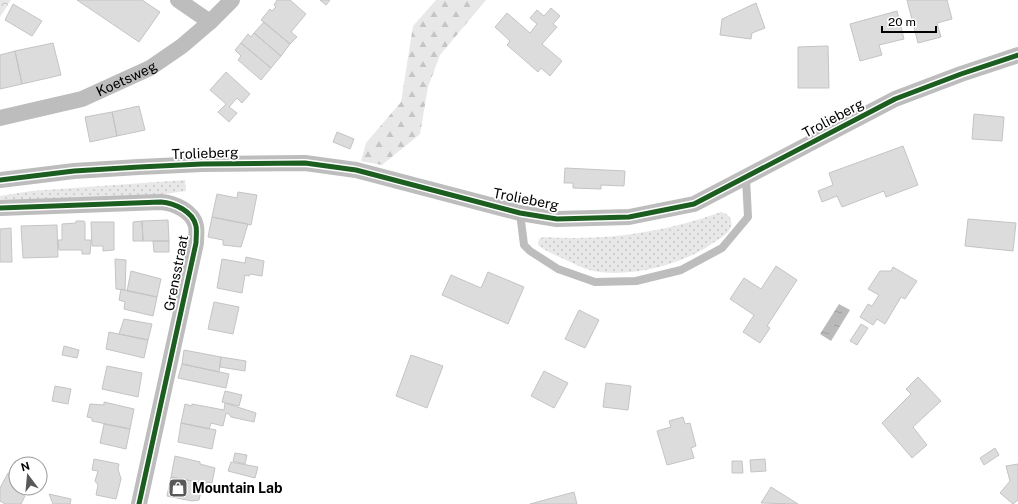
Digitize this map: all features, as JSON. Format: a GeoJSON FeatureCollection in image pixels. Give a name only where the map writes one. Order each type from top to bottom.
{"type":"FeatureCollection","features":[{"type":"Feature","properties":{"kind":"street"},"geometry":{"type":"LineString","coordinates":[[178,0],[210,22]]}},
{"type":"Feature","properties":{"kind":"street","name":"Koetsweg"},"geometry":{"type":"LineString","coordinates":[[0,118],[82,99],[143,71],[182,46],[210,22],[232,0]]}},
{"type":"Feature","properties":{"kind":"street","name":"Trolieberg"},"geometry":{"type":"LineString","coordinates":[[0,180],[74,171],[139,167],[202,164],[305,163],[356,170],[520,213],[557,219],[629,217],[694,204],[895,99],[961,74],[1018,56]]}},
{"type":"Feature","properties":{"kind":"street","name":"Grensstraat"},"geometry":{"type":"LineString","coordinates":[[0,208],[161,202],[175,204],[188,213],[196,225],[196,243],[139,504]]}},
{"type":"Feature","properties":{"kind":"lane","name":"Trolieberg"},"geometry":{"type":"LineString","coordinates":[[520,213],[524,245],[530,251],[558,269],[595,282],[636,281],[681,270],[722,248],[748,218],[746,178]]}},
{"type":"Feature","properties":{"kind":"green space"},"geometry":{"type":"Polygon","coordinates":[[[0,0],[11,0],[0,17],[0,0]]]}},
{"type":"Feature","properties":{"kind":"green space"},"geometry":{"type":"Polygon","coordinates":[[[436,0],[486,0],[440,55],[428,87],[420,134],[382,165],[361,161],[366,143],[401,102],[413,26],[436,0]]]}},
{"type":"Feature","properties":{"kind":"green space"},"geometry":{"type":"Polygon","coordinates":[[[185,180],[186,191],[157,195],[0,201],[0,196],[31,191],[185,180]]]}},
{"type":"Feature","properties":{"kind":"green space"},"geometry":{"type":"Polygon","coordinates":[[[721,212],[726,214],[731,221],[730,230],[722,237],[685,258],[670,264],[638,271],[607,273],[593,271],[552,254],[538,245],[539,239],[543,237],[589,238],[633,234],[677,225],[721,212]]]}},
{"type":"Feature","properties":{"kind":"water"},"geometry":{"type":"Polygon","coordinates":[[[839,304],[850,310],[831,341],[820,334],[839,304]]]}},
{"type":"Feature","properties":{"kind":"building"},"geometry":{"type":"Polygon","coordinates":[[[77,0],[142,0],[160,12],[139,42],[77,0]]]}},
{"type":"Feature","properties":{"kind":"building"},"geometry":{"type":"Polygon","coordinates":[[[277,0],[290,0],[306,14],[291,32],[297,37],[290,44],[261,20],[270,9],[272,11],[276,7],[274,5],[277,0]]]}},
{"type":"Feature","properties":{"kind":"building"},"geometry":{"type":"Polygon","coordinates":[[[320,0],[330,0],[326,5],[320,0]]]}},
{"type":"Feature","properties":{"kind":"building"},"geometry":{"type":"Polygon","coordinates":[[[907,0],[947,0],[952,19],[937,23],[941,37],[918,43],[907,0]]]}},
{"type":"Feature","properties":{"kind":"building"},"geometry":{"type":"Polygon","coordinates":[[[756,3],[765,28],[752,33],[751,39],[720,35],[722,19],[756,3]]]}},
{"type":"Feature","properties":{"kind":"building"},"geometry":{"type":"Polygon","coordinates":[[[13,4],[42,21],[32,36],[5,20],[13,4]]]}},
{"type":"Feature","properties":{"kind":"building"},"geometry":{"type":"Polygon","coordinates":[[[551,8],[560,16],[553,24],[557,27],[542,44],[562,61],[550,76],[541,68],[538,72],[507,45],[510,41],[495,27],[507,13],[530,33],[537,24],[530,18],[537,10],[544,16],[551,8]]]}},
{"type":"Feature","properties":{"kind":"building"},"geometry":{"type":"Polygon","coordinates":[[[897,11],[904,39],[879,45],[882,55],[860,61],[850,24],[897,11]]]}},
{"type":"Feature","properties":{"kind":"building"},"geometry":{"type":"Polygon","coordinates":[[[264,22],[290,44],[281,56],[254,33],[264,22]]]}},
{"type":"Feature","properties":{"kind":"building"},"geometry":{"type":"Polygon","coordinates":[[[254,33],[281,56],[271,68],[241,43],[248,34],[251,37],[254,33]]]}},
{"type":"Feature","properties":{"kind":"building"},"geometry":{"type":"Polygon","coordinates":[[[53,43],[61,75],[22,84],[15,51],[53,43]]]}},
{"type":"Feature","properties":{"kind":"building"},"geometry":{"type":"Polygon","coordinates":[[[241,43],[271,68],[261,80],[238,60],[241,56],[235,50],[241,43]]]}},
{"type":"Feature","properties":{"kind":"building"},"geometry":{"type":"Polygon","coordinates":[[[828,46],[829,88],[798,88],[798,47],[828,46]]]}},
{"type":"Feature","properties":{"kind":"building"},"geometry":{"type":"Polygon","coordinates":[[[15,51],[22,84],[0,89],[0,55],[15,51]]]}},
{"type":"Feature","properties":{"kind":"building"},"geometry":{"type":"Polygon","coordinates":[[[226,72],[250,94],[242,103],[237,98],[229,107],[237,113],[229,122],[218,112],[226,104],[210,90],[226,72]]]}},
{"type":"Feature","properties":{"kind":"building"},"geometry":{"type":"Polygon","coordinates":[[[139,106],[145,130],[117,136],[112,112],[139,106]]]}},
{"type":"Feature","properties":{"kind":"building"},"geometry":{"type":"Polygon","coordinates":[[[112,112],[117,136],[90,142],[85,117],[112,112]]]}},
{"type":"Feature","properties":{"kind":"building"},"geometry":{"type":"Polygon","coordinates":[[[974,114],[1004,117],[1002,141],[972,139],[974,114]]]}},
{"type":"Feature","properties":{"kind":"building"},"geometry":{"type":"Polygon","coordinates":[[[337,132],[354,139],[350,149],[333,142],[337,132]]]}},
{"type":"Feature","properties":{"kind":"building"},"geometry":{"type":"Polygon","coordinates":[[[903,146],[918,185],[886,197],[884,191],[842,207],[837,196],[822,202],[818,191],[833,185],[829,173],[903,146]]]}},
{"type":"Feature","properties":{"kind":"building"},"geometry":{"type":"Polygon","coordinates":[[[565,168],[625,171],[624,186],[601,185],[601,189],[573,188],[573,183],[564,183],[565,168]]]}},
{"type":"Feature","properties":{"kind":"building"},"geometry":{"type":"Polygon","coordinates":[[[238,192],[257,195],[251,225],[212,217],[217,194],[237,198],[238,192]]]}},
{"type":"Feature","properties":{"kind":"building"},"geometry":{"type":"Polygon","coordinates":[[[212,217],[248,224],[241,247],[223,245],[223,240],[208,237],[212,217]]]}},
{"type":"Feature","properties":{"kind":"building"},"geometry":{"type":"Polygon","coordinates":[[[968,219],[1016,223],[1013,251],[965,246],[968,219]]]}},
{"type":"Feature","properties":{"kind":"building"},"geometry":{"type":"Polygon","coordinates":[[[168,220],[169,241],[143,241],[142,221],[168,220]]]}},
{"type":"Feature","properties":{"kind":"building"},"geometry":{"type":"Polygon","coordinates":[[[76,221],[84,221],[85,223],[85,240],[91,240],[90,254],[82,254],[82,250],[59,250],[58,240],[62,240],[62,224],[76,223],[76,221]]]}},
{"type":"Feature","properties":{"kind":"building"},"geometry":{"type":"Polygon","coordinates":[[[142,221],[143,241],[133,241],[133,222],[142,221]]]}},
{"type":"Feature","properties":{"kind":"building"},"geometry":{"type":"Polygon","coordinates":[[[91,222],[114,222],[114,250],[103,251],[103,246],[92,246],[91,222]]]}},
{"type":"Feature","properties":{"kind":"building"},"geometry":{"type":"Polygon","coordinates":[[[57,225],[58,257],[23,258],[21,226],[57,225]]]}},
{"type":"Feature","properties":{"kind":"building"},"geometry":{"type":"Polygon","coordinates":[[[11,228],[12,262],[0,262],[0,229],[11,228]]]}},
{"type":"Feature","properties":{"kind":"building"},"geometry":{"type":"Polygon","coordinates":[[[153,241],[169,241],[169,252],[154,252],[153,241]]]}},
{"type":"Feature","properties":{"kind":"building"},"geometry":{"type":"Polygon","coordinates":[[[246,257],[264,261],[262,276],[250,274],[249,276],[245,275],[242,293],[217,288],[222,259],[245,263],[246,257]]]}},
{"type":"Feature","properties":{"kind":"building"},"geometry":{"type":"Polygon","coordinates":[[[115,259],[126,260],[125,290],[116,289],[115,259]]]}},
{"type":"Feature","properties":{"kind":"building"},"geometry":{"type":"Polygon","coordinates":[[[776,266],[797,280],[767,326],[770,328],[760,343],[743,332],[754,315],[730,299],[744,278],[761,289],[776,266]]]}},
{"type":"Feature","properties":{"kind":"building"},"geometry":{"type":"Polygon","coordinates":[[[893,267],[917,281],[905,299],[901,297],[885,324],[877,319],[873,325],[860,317],[868,304],[872,306],[879,295],[868,289],[880,271],[891,271],[893,267]]]}},
{"type":"Feature","properties":{"kind":"building"},"geometry":{"type":"Polygon","coordinates":[[[131,271],[161,279],[157,297],[127,291],[131,271]]]}},
{"type":"Feature","properties":{"kind":"building"},"geometry":{"type":"Polygon","coordinates":[[[488,272],[524,287],[508,324],[442,295],[451,275],[481,288],[488,272]]]}},
{"type":"Feature","properties":{"kind":"building"},"geometry":{"type":"Polygon","coordinates":[[[121,289],[157,297],[153,316],[124,309],[125,302],[119,300],[121,289]]]}},
{"type":"Feature","properties":{"kind":"building"},"geometry":{"type":"Polygon","coordinates":[[[214,302],[239,307],[233,334],[208,329],[214,302]]]}},
{"type":"Feature","properties":{"kind":"building"},"geometry":{"type":"Polygon","coordinates":[[[579,310],[599,320],[585,348],[565,339],[579,310]]]}},
{"type":"Feature","properties":{"kind":"building"},"geometry":{"type":"Polygon","coordinates":[[[124,319],[152,324],[148,340],[119,334],[124,319]]]}},
{"type":"Feature","properties":{"kind":"building"},"geometry":{"type":"Polygon","coordinates":[[[861,324],[868,328],[857,345],[850,341],[861,324]]]}},
{"type":"Feature","properties":{"kind":"building"},"geometry":{"type":"Polygon","coordinates":[[[109,332],[148,340],[144,358],[106,349],[109,332]]]}},
{"type":"Feature","properties":{"kind":"building"},"geometry":{"type":"Polygon","coordinates":[[[64,346],[79,350],[77,358],[62,355],[64,346]]]}},
{"type":"Feature","properties":{"kind":"building"},"geometry":{"type":"Polygon","coordinates":[[[184,350],[221,357],[219,372],[182,364],[184,350]]]}},
{"type":"Feature","properties":{"kind":"building"},"geometry":{"type":"Polygon","coordinates":[[[411,355],[443,366],[427,408],[396,396],[411,355]]]}},
{"type":"Feature","properties":{"kind":"building"},"geometry":{"type":"Polygon","coordinates":[[[221,357],[246,361],[245,371],[220,367],[221,357]]]}},
{"type":"Feature","properties":{"kind":"building"},"geometry":{"type":"Polygon","coordinates":[[[182,364],[229,374],[226,388],[178,378],[182,364]]]}},
{"type":"Feature","properties":{"kind":"building"},"geometry":{"type":"Polygon","coordinates":[[[107,366],[142,373],[138,397],[102,389],[107,366]]]}},
{"type":"Feature","properties":{"kind":"building"},"geometry":{"type":"Polygon","coordinates":[[[544,371],[568,383],[554,408],[531,396],[544,371]]]}},
{"type":"Feature","properties":{"kind":"building"},"geometry":{"type":"Polygon","coordinates":[[[918,377],[941,401],[913,427],[927,445],[912,458],[882,423],[911,394],[906,389],[918,377]]]}},
{"type":"Feature","properties":{"kind":"building"},"geometry":{"type":"Polygon","coordinates":[[[606,383],[631,386],[628,410],[603,407],[606,383]]]}},
{"type":"Feature","properties":{"kind":"building"},"geometry":{"type":"Polygon","coordinates":[[[55,386],[71,389],[68,404],[52,401],[55,386]]]}},
{"type":"Feature","properties":{"kind":"building"},"geometry":{"type":"Polygon","coordinates":[[[225,391],[242,395],[239,406],[222,402],[225,391]]]}},
{"type":"Feature","properties":{"kind":"building"},"geometry":{"type":"Polygon","coordinates":[[[104,402],[134,409],[130,429],[92,421],[92,418],[87,417],[90,404],[104,405],[104,402]]]}},
{"type":"Feature","properties":{"kind":"building"},"geometry":{"type":"Polygon","coordinates":[[[225,403],[256,413],[254,422],[231,417],[226,413],[223,426],[211,423],[209,429],[181,423],[185,404],[224,410],[225,403]]]}},
{"type":"Feature","properties":{"kind":"building"},"geometry":{"type":"Polygon","coordinates":[[[683,417],[685,424],[690,423],[696,446],[691,448],[694,458],[667,465],[657,431],[671,427],[669,421],[683,417]]]}},
{"type":"Feature","properties":{"kind":"building"},"geometry":{"type":"Polygon","coordinates":[[[181,423],[216,430],[212,449],[178,442],[181,423]]]}},
{"type":"Feature","properties":{"kind":"building"},"geometry":{"type":"Polygon","coordinates":[[[104,424],[130,429],[126,449],[100,443],[104,424]]]}},
{"type":"Feature","properties":{"kind":"building"},"geometry":{"type":"Polygon","coordinates":[[[995,448],[999,455],[984,465],[980,458],[995,448]]]}},
{"type":"Feature","properties":{"kind":"building"},"geometry":{"type":"Polygon","coordinates":[[[235,453],[247,455],[245,464],[233,461],[235,453]]]}},
{"type":"Feature","properties":{"kind":"building"},"geometry":{"type":"Polygon","coordinates":[[[175,456],[200,462],[200,464],[215,468],[212,483],[207,482],[207,484],[171,477],[175,456]]]}},
{"type":"Feature","properties":{"kind":"building"},"geometry":{"type":"Polygon","coordinates":[[[94,459],[119,464],[118,469],[121,479],[116,499],[96,495],[98,485],[95,481],[98,471],[92,470],[94,459]]]}},
{"type":"Feature","properties":{"kind":"building"},"geometry":{"type":"Polygon","coordinates":[[[765,459],[766,471],[751,472],[750,460],[765,459]]]}},
{"type":"Feature","properties":{"kind":"building"},"geometry":{"type":"Polygon","coordinates":[[[732,461],[742,461],[743,473],[732,473],[732,461]]]}},
{"type":"Feature","properties":{"kind":"building"},"geometry":{"type":"Polygon","coordinates":[[[231,462],[258,467],[255,478],[228,471],[231,462]]]}},
{"type":"Feature","properties":{"kind":"building"},"geometry":{"type":"Polygon","coordinates":[[[1018,464],[1018,500],[1013,504],[1000,493],[1010,481],[1006,466],[1018,464]]]}},
{"type":"Feature","properties":{"kind":"building"},"geometry":{"type":"Polygon","coordinates":[[[8,473],[8,496],[25,496],[21,504],[5,504],[0,501],[0,488],[8,473]]]}},
{"type":"Feature","properties":{"kind":"building"},"geometry":{"type":"Polygon","coordinates":[[[171,477],[203,483],[199,500],[192,501],[167,496],[171,477]]]}},
{"type":"Feature","properties":{"kind":"building"},"geometry":{"type":"Polygon","coordinates":[[[771,487],[798,504],[761,503],[771,487]]]}},
{"type":"Feature","properties":{"kind":"building"},"geometry":{"type":"Polygon","coordinates":[[[574,492],[577,504],[530,504],[574,492]]]}},
{"type":"Feature","properties":{"kind":"building"},"geometry":{"type":"Polygon","coordinates":[[[49,494],[71,499],[70,504],[53,504],[49,494]]]}},
{"type":"Feature","properties":{"kind":"cycle path"},"geometry":{"type":"LineString","coordinates":[[0,180],[74,171],[139,167],[202,164],[305,163],[356,170],[520,213],[557,219],[629,217],[694,204],[895,99],[961,74],[1018,55]]}},
{"type":"Feature","properties":{"kind":"cycle path"},"geometry":{"type":"LineString","coordinates":[[0,208],[161,202],[177,206],[187,212],[194,221],[196,228],[196,243],[139,504]]}},
{"type":"Feature","properties":{"kind":"place","name":"Mountain Lab"},"geometry":{"type":"Point","coordinates":[178,488]}}]}
